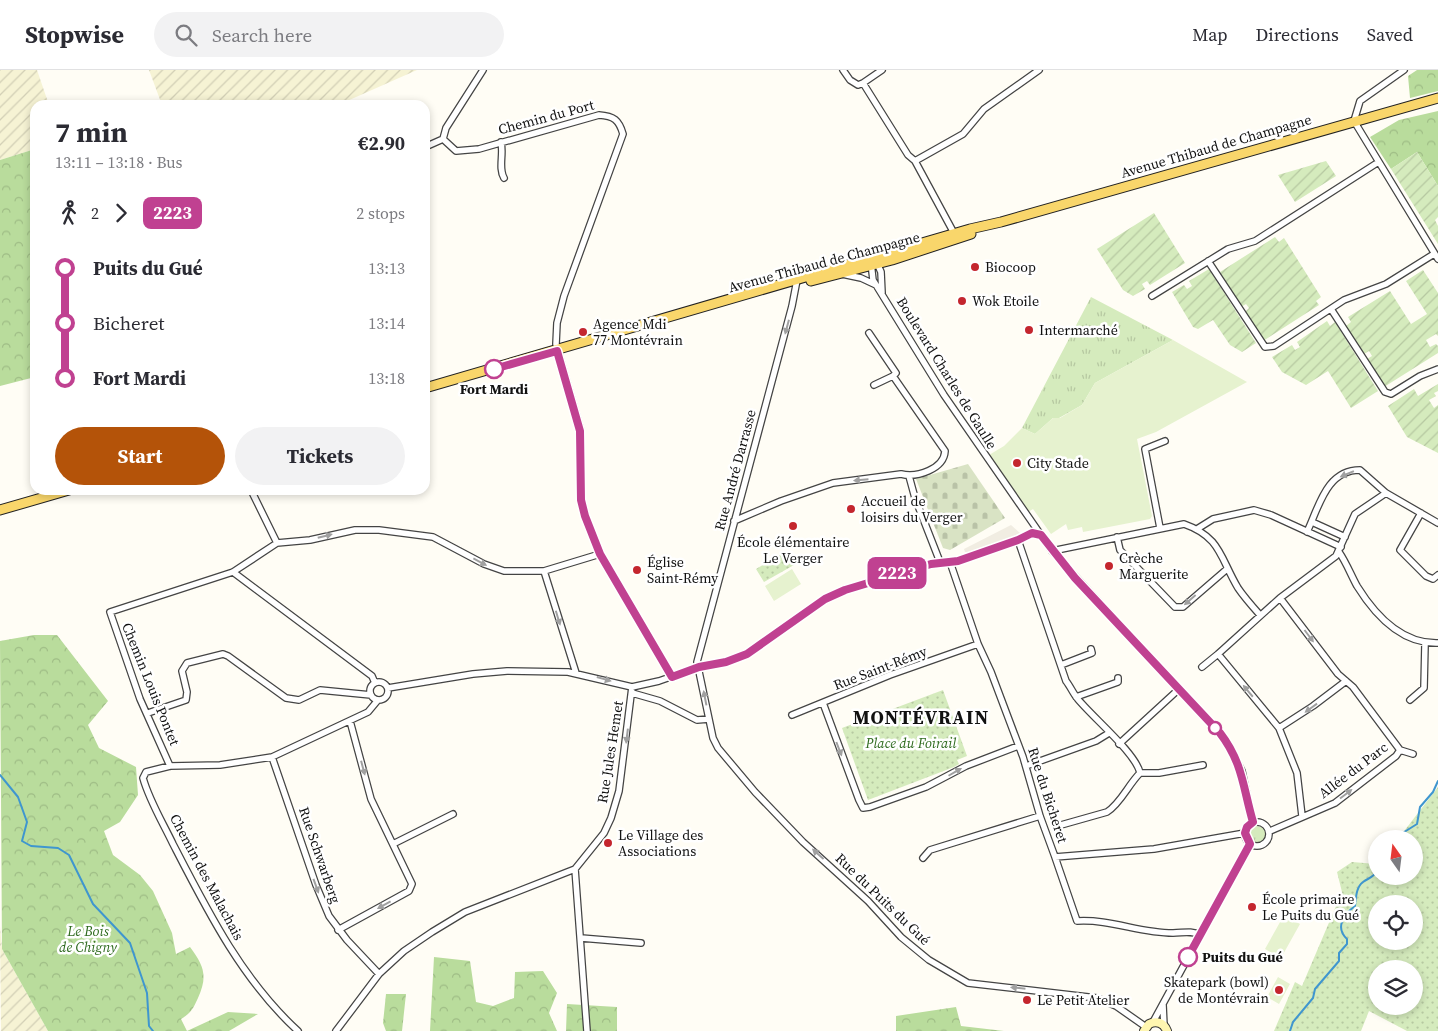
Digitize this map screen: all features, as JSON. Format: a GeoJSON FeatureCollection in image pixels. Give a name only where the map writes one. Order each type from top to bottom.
{"type":"FeatureCollection","features":[{"type":"Feature","properties":{"kind":"main road","name":"Avenue Thibaud de Champagne"},"geometry":{"type":"LineString","coordinates":[[796,283],[840,274],[1001,222],[1438,98]]}},
{"type":"Feature","properties":{"kind":"main road","name":"Avenue Thibaud de Champagne"},"geometry":{"type":"LineString","coordinates":[[430,387],[710,306],[874,263]]}},
{"type":"Feature","properties":{"kind":"main road"},"geometry":{"type":"LineString","coordinates":[[0,510],[52,495]]}},
{"type":"Feature","properties":{"kind":"main road"},"geometry":{"type":"LineString","coordinates":[[1147,1027],[1166,1028]]}},
{"type":"Feature","properties":{"kind":"street"},"geometry":{"type":"LineString","coordinates":[[430,144],[443,138],[446,128],[483,70]]}},
{"type":"Feature","properties":{"kind":"street"},"geometry":{"type":"LineString","coordinates":[[843,70],[850,80],[858,85],[863,84],[882,70]]}},
{"type":"Feature","properties":{"kind":"street"},"geometry":{"type":"LineString","coordinates":[[915,161],[963,134],[984,109],[1039,70]]}},
{"type":"Feature","properties":{"kind":"street"},"geometry":{"type":"LineString","coordinates":[[1208,261],[1265,347],[1274,346],[1344,300],[1386,284],[1436,256],[1377,163],[1354,121],[1360,101],[1404,70]]}},
{"type":"Feature","properties":{"kind":"street"},"geometry":{"type":"LineString","coordinates":[[863,84],[908,155],[915,161],[956,237]]}},
{"type":"Feature","properties":{"kind":"street","name":"Chemin du Port"},"geometry":{"type":"LineString","coordinates":[[443,138],[456,151],[465,152],[599,115],[615,118],[619,122],[622,134],[564,296],[555,335],[557,351]]}},
{"type":"Feature","properties":{"kind":"street"},"geometry":{"type":"LineString","coordinates":[[501,142],[503,154],[500,173],[504,178]]}},
{"type":"Feature","properties":{"kind":"street"},"geometry":{"type":"LineString","coordinates":[[1152,296],[1228,249],[1255,241],[1377,163]]}},
{"type":"Feature","properties":{"kind":"street","name":"Boulevard Charles de Gaulle"},"geometry":{"type":"LineString","coordinates":[[874,263],[871,272],[876,286],[944,395],[1052,551],[1220,733],[1232,751],[1246,787],[1253,822]]}},
{"type":"Feature","properties":{"kind":"street","name":"Boulevard Charles de Gaulle"},"geometry":{"type":"LineString","coordinates":[[874,263],[882,294]]}},
{"type":"Feature","properties":{"kind":"street"},"geometry":{"type":"LineString","coordinates":[[840,274],[861,278],[876,286]]}},
{"type":"Feature","properties":{"kind":"street","name":"Rue André Darrasse"},"geometry":{"type":"LineString","coordinates":[[699,667],[697,662],[792,306],[796,283]]}},
{"type":"Feature","properties":{"kind":"street"},"geometry":{"type":"LineString","coordinates":[[1331,309],[1385,392],[1391,394],[1420,376],[1438,369]]}},
{"type":"Feature","properties":{"kind":"street"},"geometry":{"type":"LineString","coordinates":[[869,333],[896,373],[874,385]]}},
{"type":"Feature","properties":{"kind":"street"},"geometry":{"type":"LineString","coordinates":[[557,351],[580,431],[581,500],[585,516],[600,554],[672,677]]}},
{"type":"Feature","properties":{"kind":"street"},"geometry":{"type":"LineString","coordinates":[[734,521],[781,501],[833,483],[901,474],[909,476],[939,466],[944,459],[944,451],[893,376]]}},
{"type":"Feature","properties":{"kind":"street"},"geometry":{"type":"LineString","coordinates":[[1160,528],[1145,449],[1165,441]]}},
{"type":"Feature","properties":{"kind":"street"},"geometry":{"type":"LineString","coordinates":[[1307,532],[1330,483],[1354,470],[1360,470],[1386,493],[1438,524]]}},
{"type":"Feature","properties":{"kind":"street"},"geometry":{"type":"LineString","coordinates":[[909,476],[914,498],[940,562]]}},
{"type":"Feature","properties":{"kind":"street"},"geometry":{"type":"LineString","coordinates":[[1202,667],[1260,615],[1340,549],[1355,514],[1386,493]]}},
{"type":"Feature","properties":{"kind":"street"},"geometry":{"type":"LineString","coordinates":[[253,495],[277,543]]}},
{"type":"Feature","properties":{"kind":"street"},"geometry":{"type":"LineString","coordinates":[[1197,529],[1213,519],[1254,510],[1271,515],[1307,532],[1340,549],[1358,586],[1375,609],[1394,629],[1409,638],[1425,644],[1438,643]]}},
{"type":"Feature","properties":{"kind":"street"},"geometry":{"type":"LineString","coordinates":[[1421,513],[1400,550],[1426,576],[1433,579],[1438,575]]}},
{"type":"Feature","properties":{"kind":"street"},"geometry":{"type":"LineString","coordinates":[[1312,522],[1345,537]]}},
{"type":"Feature","properties":{"kind":"street"},"geometry":{"type":"LineString","coordinates":[[1052,551],[1184,524],[1210,537],[1217,546],[1239,589],[1260,615]]}},
{"type":"Feature","properties":{"kind":"street"},"geometry":{"type":"LineString","coordinates":[[375,683],[372,676],[233,572],[277,543],[310,540],[355,530],[379,530],[433,537],[484,564],[504,572],[544,571],[600,554]]}},
{"type":"Feature","properties":{"kind":"street"},"geometry":{"type":"LineString","coordinates":[[632,690],[699,667],[726,662],[747,654],[825,599],[845,590],[940,562],[950,562],[1018,540],[1032,533],[1041,535]]}},
{"type":"Feature","properties":{"kind":"street"},"geometry":{"type":"LineString","coordinates":[[1117,537],[1120,550],[1174,607],[1182,607],[1228,569]]}},
{"type":"Feature","properties":{"kind":"street"},"geometry":{"type":"LineString","coordinates":[[1018,540],[1066,681],[1076,697],[1139,768],[1140,773]]}},
{"type":"Feature","properties":{"kind":"street","name":"Rue du Bicheret"},"geometry":{"type":"LineString","coordinates":[[950,562],[978,644],[991,672],[1026,766],[1040,816],[1055,857],[1154,849],[1245,833]]}},
{"type":"Feature","properties":{"kind":"street"},"geometry":{"type":"LineString","coordinates":[[544,571],[576,673]]}},
{"type":"Feature","properties":{"kind":"street","name":"Chemin Louis Pontet"},"geometry":{"type":"LineString","coordinates":[[170,766],[140,699],[110,612],[233,572]]}},
{"type":"Feature","properties":{"kind":"street","name":"Allée du Parc"},"geometry":{"type":"LineString","coordinates":[[1270,832],[1302,816],[1335,803],[1396,756],[1400,750],[1353,687],[1343,683],[1280,598]]}},
{"type":"Feature","properties":{"kind":"street","name":"Rue Saint-Rémy"},"geometry":{"type":"LineString","coordinates":[[792,715],[823,704],[890,675],[978,644]]}},
{"type":"Feature","properties":{"kind":"street"},"geometry":{"type":"LineString","coordinates":[[1410,700],[1424,688],[1425,644]]}},
{"type":"Feature","properties":{"kind":"street"},"geometry":{"type":"LineString","coordinates":[[1061,664],[1092,653],[1091,649]]}},
{"type":"Feature","properties":{"kind":"street"},"geometry":{"type":"LineString","coordinates":[[148,714],[186,700],[187,692],[182,671],[187,663],[223,654],[293,701],[320,690],[362,693],[371,695],[378,700]]}},
{"type":"Feature","properties":{"kind":"street"},"geometry":{"type":"LineString","coordinates":[[1218,654],[1279,728],[1297,773],[1302,816]]}},
{"type":"Feature","properties":{"kind":"street","name":"Rue du Puits du Gué"},"geometry":{"type":"LineString","coordinates":[[699,667],[713,738],[718,748],[755,792],[803,842],[868,901],[901,937],[929,960],[968,983],[1097,998],[1116,1006],[1147,1027]]}},
{"type":"Feature","properties":{"kind":"street"},"geometry":{"type":"LineString","coordinates":[[371,695],[371,687],[375,683],[381,682],[388,688],[473,674],[541,671],[576,673],[632,690],[660,701],[697,720],[709,720]]}},
{"type":"Feature","properties":{"kind":"street"},"geometry":{"type":"LineString","coordinates":[[1076,697],[1118,682],[1118,678]]}},
{"type":"Feature","properties":{"kind":"street"},"geometry":{"type":"LineString","coordinates":[[1279,728],[1313,706],[1343,683]]}},
{"type":"Feature","properties":{"kind":"street"},"geometry":{"type":"LineString","coordinates":[[170,766],[220,765],[272,757],[368,712],[378,700],[386,696],[388,688]]}},
{"type":"Feature","properties":{"kind":"street"},"geometry":{"type":"LineString","coordinates":[[1119,744],[1179,689]]}},
{"type":"Feature","properties":{"kind":"street","name":"Rue Jules Hemet"},"geometry":{"type":"LineString","coordinates":[[575,869],[604,833],[611,818],[619,791],[632,690]]}},
{"type":"Feature","properties":{"kind":"street"},"geometry":{"type":"LineString","coordinates":[[823,704],[855,792],[864,808],[926,787],[966,766],[1018,746]]}},
{"type":"Feature","properties":{"kind":"street"},"geometry":{"type":"LineString","coordinates":[[338,930],[411,888],[412,884],[371,800],[350,721]]}},
{"type":"Feature","properties":{"kind":"street"},"geometry":{"type":"LineString","coordinates":[[1026,766],[1096,741],[1109,733]]}},
{"type":"Feature","properties":{"kind":"street"},"geometry":{"type":"LineString","coordinates":[[1400,750],[1413,754]]}},
{"type":"Feature","properties":{"kind":"street","name":"Rue Schwarberg"},"geometry":{"type":"LineString","coordinates":[[272,757],[316,885],[329,916],[338,930],[379,974]]}},
{"type":"Feature","properties":{"kind":"street"},"geometry":{"type":"LineString","coordinates":[[1061,825],[1107,812],[1114,808],[1130,783],[1140,773],[1159,773],[1203,765]]}},
{"type":"Feature","properties":{"kind":"street","name":"Chemin des Malachais"},"geometry":{"type":"LineString","coordinates":[[170,766],[144,774],[145,784],[160,817],[212,917],[249,975],[282,1016],[298,1031]]}},
{"type":"Feature","properties":{"kind":"street"},"geometry":{"type":"LineString","coordinates":[[393,844],[453,814]]}},
{"type":"Feature","properties":{"kind":"street"},"geometry":{"type":"LineString","coordinates":[[922,858],[930,850],[1040,816]]}},
{"type":"Feature","properties":{"kind":"street"},"geometry":{"type":"LineString","coordinates":[[1253,822],[1263,823],[1270,832],[1268,841],[1264,845],[1259,846],[1250,844],[1245,833],[1247,827],[1253,822]]}},
{"type":"Feature","properties":{"kind":"street"},"geometry":{"type":"LineString","coordinates":[[1147,1027],[1163,1005],[1250,844]]}},
{"type":"Feature","properties":{"kind":"street"},"geometry":{"type":"LineString","coordinates":[[1055,857],[1076,921],[1110,922],[1139,931],[1188,931],[1200,935]]}},
{"type":"Feature","properties":{"kind":"street"},"geometry":{"type":"LineString","coordinates":[[336,1031],[379,974],[404,951],[465,912],[575,869],[587,1031]]}},
{"type":"Feature","properties":{"kind":"street"},"geometry":{"type":"LineString","coordinates":[[581,938],[641,943]]}},
{"type":"Feature","properties":{"kind":"street"},"geometry":{"type":"LineString","coordinates":[[1163,1005],[1166,1028]]}},
{"type":"Feature","properties":{"kind":"shaded area"},"geometry":{"type":"Polygon","coordinates":[[[0,70],[37,70],[47,100],[30,100],[30,151],[0,160],[0,70]]]}},
{"type":"Feature","properties":{"kind":"shaded area"},"geometry":{"type":"Polygon","coordinates":[[[149,70],[417,70],[349,100],[160,100],[149,70]]]}},
{"type":"Feature","properties":{"kind":"shaded area"},"geometry":{"type":"Polygon","coordinates":[[[1011,525],[1021,534],[972,552],[965,552],[964,549],[1011,525]]]}},
{"type":"Feature","properties":{"kind":"shaded area"},"geometry":{"type":"Polygon","coordinates":[[[0,926],[2,949],[48,1031],[1,1031],[0,926]]]}},
{"type":"Feature","properties":{"kind":"green space"},"geometry":{"type":"Polygon","coordinates":[[[1417,70],[1438,70],[1438,91],[1410,98],[1408,76],[1417,70]]]}},
{"type":"Feature","properties":{"kind":"green space"},"geometry":{"type":"Polygon","coordinates":[[[1438,111],[1438,186],[1417,152],[1391,169],[1370,137],[1399,120],[1438,111]]]}},
{"type":"Feature","properties":{"kind":"green space"},"geometry":{"type":"Polygon","coordinates":[[[30,151],[30,378],[0,386],[0,160],[30,151]]]}},
{"type":"Feature","properties":{"kind":"green space"},"geometry":{"type":"Polygon","coordinates":[[[1417,152],[1438,186],[1438,217],[1435,220],[1438,226],[1438,244],[1391,169],[1417,152]]]}},
{"type":"Feature","properties":{"kind":"green space"},"geometry":{"type":"Polygon","coordinates":[[[1326,161],[1336,176],[1295,202],[1278,175],[1326,161]]]}},
{"type":"Feature","properties":{"kind":"green space"},"geometry":{"type":"Polygon","coordinates":[[[1154,213],[1185,263],[1150,285],[1147,281],[1142,284],[1145,289],[1133,296],[1123,290],[1097,249],[1154,213]]]}},
{"type":"Feature","properties":{"kind":"green space"},"geometry":{"type":"Polygon","coordinates":[[[1275,237],[1279,242],[1284,238],[1321,297],[1316,301],[1319,305],[1263,341],[1245,312],[1249,308],[1246,304],[1241,307],[1220,272],[1275,237]]]}},
{"type":"Feature","properties":{"kind":"green space"},"geometry":{"type":"Polygon","coordinates":[[[1209,269],[1256,343],[1242,352],[1230,345],[1213,320],[1198,329],[1193,327],[1172,292],[1184,285],[1187,289],[1192,286],[1189,281],[1209,269]]]}},
{"type":"Feature","properties":{"kind":"green space"},"geometry":{"type":"Polygon","coordinates":[[[1423,270],[1438,293],[1438,336],[1436,334],[1426,340],[1430,347],[1436,344],[1438,346],[1438,353],[1384,387],[1367,359],[1372,356],[1369,351],[1364,354],[1346,326],[1351,322],[1348,317],[1390,291],[1411,324],[1427,314],[1406,281],[1423,270]]]}},
{"type":"Feature","properties":{"kind":"green space"},"geometry":{"type":"Polygon","coordinates":[[[1091,297],[1173,340],[1095,383],[1082,405],[1059,418],[1053,418],[1035,434],[1022,428],[1091,297]]]}},
{"type":"Feature","properties":{"kind":"green space"},"geometry":{"type":"Polygon","coordinates":[[[1327,321],[1330,326],[1335,322],[1378,391],[1351,408],[1328,371],[1306,385],[1282,372],[1272,357],[1292,345],[1295,350],[1300,347],[1297,342],[1327,321]]]}},
{"type":"Feature","properties":{"kind":"green space"},"geometry":{"type":"Polygon","coordinates":[[[1173,340],[1247,382],[1156,432],[1137,439],[1152,516],[1150,519],[1083,532],[1082,527],[1068,530],[1066,524],[1051,534],[1033,509],[1028,512],[989,455],[1004,446],[1022,428],[1035,434],[1053,418],[1060,418],[1082,405],[1095,383],[1173,340]]]}},
{"type":"Feature","properties":{"kind":"green space"},"geometry":{"type":"Polygon","coordinates":[[[1438,384],[1438,391],[1434,393],[1436,396],[1429,400],[1434,408],[1438,405],[1438,453],[1407,437],[1388,406],[1414,389],[1418,396],[1438,384]]]}},
{"type":"Feature","properties":{"kind":"green space"},"geometry":{"type":"Polygon","coordinates":[[[968,464],[1005,518],[950,550],[943,548],[916,479],[968,464]]]}},
{"type":"Feature","properties":{"kind":"green space"},"geometry":{"type":"Polygon","coordinates":[[[785,552],[794,565],[764,582],[756,569],[785,552]]]}},
{"type":"Feature","properties":{"kind":"green space"},"geometry":{"type":"Polygon","coordinates":[[[792,569],[801,584],[774,601],[765,586],[792,569]]]}},
{"type":"Feature","properties":{"kind":"green space","name":"Le Bois de Chigny"},"geometry":{"type":"Polygon","coordinates":[[[34,635],[57,635],[108,701],[88,725],[99,748],[136,767],[138,795],[120,822],[104,831],[113,855],[140,875],[153,891],[172,933],[176,954],[190,947],[199,960],[204,977],[201,990],[191,1010],[181,1019],[187,1031],[48,1031],[2,949],[0,641],[34,635]]]}},
{"type":"Feature","properties":{"kind":"green space","name":"Place du Foirail"},"geometry":{"type":"Polygon","coordinates":[[[943,690],[967,756],[957,760],[959,764],[954,767],[868,800],[842,728],[943,690]]]}},
{"type":"Feature","properties":{"kind":"green space"},"geometry":{"type":"Polygon","coordinates":[[[1438,787],[1438,1031],[1407,1031],[1377,1015],[1423,1015],[1423,960],[1368,960],[1368,1014],[1361,1031],[1274,1031],[1295,982],[1302,986],[1342,892],[1337,872],[1352,862],[1368,863],[1368,885],[1423,885],[1423,830],[1405,830],[1438,787]]]}},
{"type":"Feature","properties":{"kind":"green space"},"geometry":{"type":"Polygon","coordinates":[[[1253,826],[1261,826],[1266,831],[1264,842],[1253,844],[1248,839],[1248,831],[1253,826]]]}},
{"type":"Feature","properties":{"kind":"green space"},"geometry":{"type":"Polygon","coordinates":[[[1284,915],[1300,924],[1281,958],[1265,949],[1284,915]]]}},
{"type":"Feature","properties":{"kind":"green space"},"geometry":{"type":"Polygon","coordinates":[[[434,957],[470,961],[476,1002],[493,1006],[514,998],[515,972],[543,971],[557,993],[549,1013],[557,1031],[430,1031],[434,957]]]}},
{"type":"Feature","properties":{"kind":"green space","name":"Skatepark (bowl) de Montévrain"},"geometry":{"type":"Polygon","coordinates":[[[1278,977],[1290,984],[1279,1004],[1267,997],[1278,977]]]}},
{"type":"Feature","properties":{"kind":"green space"},"geometry":{"type":"Polygon","coordinates":[[[386,994],[406,994],[402,1031],[386,1031],[383,1023],[386,994]]]}},
{"type":"Feature","properties":{"kind":"green space"},"geometry":{"type":"Polygon","coordinates":[[[567,1004],[617,1007],[617,1031],[566,1031],[567,1004]]]}},
{"type":"Feature","properties":{"kind":"green space"},"geometry":{"type":"Polygon","coordinates":[[[956,1007],[961,1026],[1004,1031],[896,1031],[896,1016],[956,1007]]]}},
{"type":"Feature","properties":{"kind":"green space"},"geometry":{"type":"Polygon","coordinates":[[[228,1012],[258,1014],[229,1031],[187,1031],[228,1012]]]}},
{"type":"Feature","properties":{"kind":"waterway"},"geometry":{"type":"LineString","coordinates":[[0,775],[18,797],[27,822],[22,841],[31,846],[58,848],[69,855],[93,904],[130,943],[147,993],[149,1026],[153,1031]]}},
{"type":"Feature","properties":{"kind":"waterway"},"geometry":{"type":"LineString","coordinates":[[1407,830],[1417,824],[1420,807],[1433,792],[1438,781]]}},
{"type":"Feature","properties":{"kind":"waterway"},"geometry":{"type":"LineString","coordinates":[[1290,1031],[1293,1022],[1313,998],[1315,989],[1339,961],[1339,953],[1347,944],[1347,939],[1343,935],[1342,922],[1347,913],[1355,906],[1359,887],[1368,879]]}},
{"type":"Feature","properties":{"kind":"bus line","name":"2223"},"geometry":{"type":"LineString","coordinates":[[494,369],[557,351],[577,416],[582,442],[580,484],[585,516],[600,554],[672,677],[699,667],[737,659],[747,654],[825,599],[854,586],[914,568],[940,562],[958,561],[1018,540],[1032,533],[1041,535],[1075,578],[1220,733],[1227,742],[1242,771],[1253,822],[1247,827],[1245,833],[1245,837],[1250,844],[1243,853],[1188,957]]}},
{"type":"Feature","properties":{"kind":"place","name":"Biocoop"},"geometry":{"type":"Point","coordinates":[975,267]}},
{"type":"Feature","properties":{"kind":"place","name":"Wok Etoile"},"geometry":{"type":"Point","coordinates":[962,301]}},
{"type":"Feature","properties":{"kind":"place","name":"Intermarché"},"geometry":{"type":"Point","coordinates":[1029,330]}},
{"type":"Feature","properties":{"kind":"place","name":"Agence Mdi 77 Montévrain"},"geometry":{"type":"Point","coordinates":[583,332]}},
{"type":"Feature","properties":{"kind":"place","name":"Fort Mardi"},"geometry":{"type":"Point","coordinates":[494,369]}},
{"type":"Feature","properties":{"kind":"place","name":"City Stade"},"geometry":{"type":"Point","coordinates":[1017,463]}},
{"type":"Feature","properties":{"kind":"place","name":"Accueil de loisirs du Verger"},"geometry":{"type":"Point","coordinates":[851,509]}},
{"type":"Feature","properties":{"kind":"place","name":"École élémentaire Le Verger"},"geometry":{"type":"Point","coordinates":[793,526]}},
{"type":"Feature","properties":{"kind":"place","name":"Crèche Marguerite"},"geometry":{"type":"Point","coordinates":[1109,566]}},
{"type":"Feature","properties":{"kind":"place","name":"Église Saint-Rémy"},"geometry":{"type":"Point","coordinates":[637,570]}},
{"type":"Feature","properties":{"kind":"place","name":"Le Village des Associations"},"geometry":{"type":"Point","coordinates":[608,843]}},
{"type":"Feature","properties":{"kind":"place","name":"École primaire Le Puits du Gué"},"geometry":{"type":"Point","coordinates":[1252,907]}},
{"type":"Feature","properties":{"kind":"place","name":"Puits du Gué"},"geometry":{"type":"Point","coordinates":[1188,957]}},
{"type":"Feature","properties":{"kind":"place","name":"Skatepark (bowl) de Montévrain"},"geometry":{"type":"Point","coordinates":[1279,990]}},
{"type":"Feature","properties":{"kind":"place","name":"Le Petit Atelier"},"geometry":{"type":"Point","coordinates":[1027,1000]}},
{"type":"Feature","properties":{"kind":"district","name":"MONTÉVRAIN"},"geometry":{"type":"Point","coordinates":[921,717]}}]}
